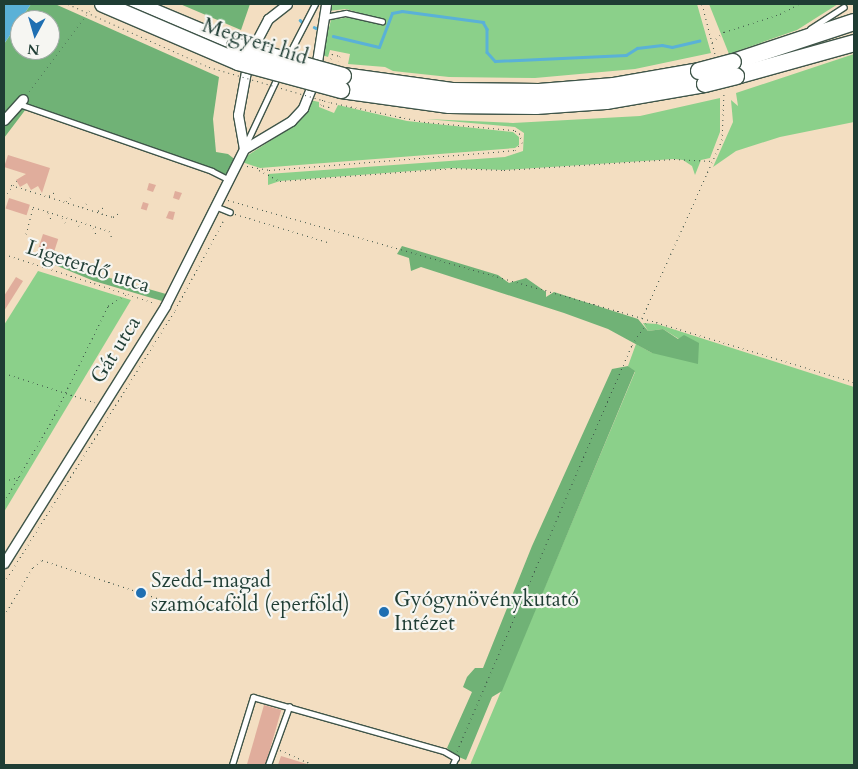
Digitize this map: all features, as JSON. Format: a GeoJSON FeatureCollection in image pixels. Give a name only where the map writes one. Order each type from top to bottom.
{"type":"FeatureCollection","features":[{"type":"Feature","properties":{"kind":"highway","name":"Megyeri híd"},"geometry":{"type":"LineString","coordinates":[[103,4],[238,62],[338,93]]}},
{"type":"Feature","properties":{"kind":"highway","name":"Megyeri híd"},"geometry":{"type":"LineString","coordinates":[[135,4],[235,46],[338,93]]}},
{"type":"Feature","properties":{"kind":"highway"},"geometry":{"type":"LineString","coordinates":[[338,93],[460,105],[573,104],[653,94],[854,22]]}},
{"type":"Feature","properties":{"kind":"highway"},"geometry":{"type":"LineString","coordinates":[[728,67],[854,43]]}},
{"type":"Feature","properties":{"kind":"highway"},"geometry":{"type":"LineString","coordinates":[[338,93],[428,89],[531,92],[702,77]]}},
{"type":"Feature","properties":{"kind":"street"},"geometry":{"type":"LineString","coordinates":[[244,149],[238,115],[249,55],[268,19],[287,4]]}},
{"type":"Feature","properties":{"kind":"street","name":"Gát utca"},"geometry":{"type":"LineString","coordinates":[[4,563],[165,306],[244,149],[291,121],[312,90],[326,4]]}},
{"type":"Feature","properties":{"kind":"street"},"geometry":{"type":"LineString","coordinates":[[4,120],[21,101]]}},
{"type":"Feature","properties":{"kind":"lane"},"geometry":{"type":"LineString","coordinates":[[244,149],[315,4]]}},
{"type":"Feature","properties":{"kind":"lane"},"geometry":{"type":"LineString","coordinates":[[780,48],[844,7]]}},
{"type":"Feature","properties":{"kind":"lane"},"geometry":{"type":"LineString","coordinates":[[325,17],[346,13],[382,21]]}},
{"type":"Feature","properties":{"kind":"lane"},"geometry":{"type":"LineString","coordinates":[[21,101],[212,171],[228,179]]}},
{"type":"Feature","properties":{"kind":"lane"},"geometry":{"type":"LineString","coordinates":[[215,206],[230,212]]}},
{"type":"Feature","properties":{"kind":"lane"},"geometry":{"type":"LineString","coordinates":[[232,765],[254,697],[444,751],[456,758],[453,765]]}},
{"type":"Feature","properties":{"kind":"lane"},"geometry":{"type":"LineString","coordinates":[[268,765],[289,707]]}},
{"type":"Feature","properties":{"kind":"path"},"geometry":{"type":"LineString","coordinates":[[68,4],[209,67],[338,93],[425,122],[514,130],[520,134],[522,144],[515,150],[259,170]]}},
{"type":"Feature","properties":{"kind":"path"},"geometry":{"type":"LineString","coordinates":[[21,101],[94,4]]}},
{"type":"Feature","properties":{"kind":"path"},"geometry":{"type":"LineString","coordinates":[[702,4],[712,43],[728,67]]}},
{"type":"Feature","properties":{"kind":"path"},"geometry":{"type":"LineString","coordinates":[[712,43],[724,32],[780,14],[800,4]]}},
{"type":"Feature","properties":{"kind":"path"},"geometry":{"type":"LineString","coordinates":[[642,318],[722,140],[725,120],[723,88]]}},
{"type":"Feature","properties":{"kind":"path"},"geometry":{"type":"LineString","coordinates":[[312,90],[324,93],[321,105],[329,106],[338,93]]}},
{"type":"Feature","properties":{"kind":"path"},"geometry":{"type":"LineString","coordinates":[[237,161],[280,181],[451,168],[504,170],[674,159],[713,161]]}},
{"type":"Feature","properties":{"kind":"path"},"geometry":{"type":"LineString","coordinates":[[4,197],[11,185],[17,180]]}},
{"type":"Feature","properties":{"kind":"path"},"geometry":{"type":"LineString","coordinates":[[11,185],[113,217],[121,212]]}},
{"type":"Feature","properties":{"kind":"path"},"geometry":{"type":"LineString","coordinates":[[48,197],[55,192]]}},
{"type":"Feature","properties":{"kind":"path"},"geometry":{"type":"LineString","coordinates":[[65,202],[71,197]]}},
{"type":"Feature","properties":{"kind":"path"},"geometry":{"type":"LineString","coordinates":[[220,197],[642,318],[854,382]]}},
{"type":"Feature","properties":{"kind":"path"},"geometry":{"type":"LineString","coordinates":[[81,207],[87,203]]}},
{"type":"Feature","properties":{"kind":"path"},"geometry":{"type":"LineString","coordinates":[[26,234],[33,207],[109,231],[112,238]]}},
{"type":"Feature","properties":{"kind":"path"},"geometry":{"type":"LineString","coordinates":[[97,212],[104,207]]}},
{"type":"Feature","properties":{"kind":"path"},"geometry":{"type":"LineString","coordinates":[[47,212],[51,219]]}},
{"type":"Feature","properties":{"kind":"path"},"geometry":{"type":"LineString","coordinates":[[4,583],[175,310],[230,212],[332,243]]}},
{"type":"Feature","properties":{"kind":"path"},"geometry":{"type":"LineString","coordinates":[[61,216],[66,224]]}},
{"type":"Feature","properties":{"kind":"path"},"geometry":{"type":"LineString","coordinates":[[76,221],[81,229]]}},
{"type":"Feature","properties":{"kind":"path"},"geometry":{"type":"LineString","coordinates":[[92,226],[96,234]]}},
{"type":"Feature","properties":{"kind":"path","name":"Ligeterdő utca"},"geometry":{"type":"LineString","coordinates":[[4,254],[165,306]]}},
{"type":"Feature","properties":{"kind":"path"},"geometry":{"type":"LineString","coordinates":[[4,502],[20,477],[108,306],[128,293]]}},
{"type":"Feature","properties":{"kind":"path"},"geometry":{"type":"LineString","coordinates":[[456,758],[632,345],[648,320]]}},
{"type":"Feature","properties":{"kind":"path"},"geometry":{"type":"LineString","coordinates":[[4,373],[102,405]]}},
{"type":"Feature","properties":{"kind":"path"},"geometry":{"type":"LineString","coordinates":[[4,481],[20,477]]}},
{"type":"Feature","properties":{"kind":"path"},"geometry":{"type":"LineString","coordinates":[[4,616],[33,567],[42,560],[181,606]]}},
{"type":"Feature","properties":{"kind":"path"},"geometry":{"type":"LineString","coordinates":[[275,748],[312,765]]}},
{"type":"Feature","properties":{"kind":"green space"},"geometry":{"type":"Polygon","coordinates":[[[31,4],[55,4],[219,77],[213,119],[216,152],[228,154],[237,161],[228,179],[213,170],[26,109],[4,138],[4,44],[10,35],[10,60],[60,60],[60,10],[27,10],[31,4]]]}},
{"type":"Feature","properties":{"kind":"green space"},"geometry":{"type":"Polygon","coordinates":[[[180,4],[250,4],[241,30],[180,4]]]}},
{"type":"Feature","properties":{"kind":"green space"},"geometry":{"type":"Polygon","coordinates":[[[328,4],[697,4],[711,53],[635,69],[535,78],[449,77],[393,71],[385,67],[348,64],[350,54],[330,50],[328,57],[322,55],[331,20],[350,17],[382,25],[384,20],[346,9],[328,11],[328,4]]]}},
{"type":"Feature","properties":{"kind":"green space"},"geometry":{"type":"Polygon","coordinates":[[[709,4],[838,4],[797,30],[729,54],[709,4]]]}},
{"type":"Feature","properties":{"kind":"green space"},"geometry":{"type":"Polygon","coordinates":[[[854,54],[854,122],[780,137],[736,151],[713,167],[733,122],[731,100],[738,106],[736,93],[854,54]]]}},
{"type":"Feature","properties":{"kind":"green space"},"geometry":{"type":"Polygon","coordinates":[[[720,98],[720,132],[710,158],[701,160],[695,175],[692,166],[683,160],[674,159],[504,170],[451,168],[280,181],[268,185],[268,174],[505,157],[523,151],[524,133],[515,127],[426,119],[513,123],[640,116],[720,98]]]}},
{"type":"Feature","properties":{"kind":"green space"},"geometry":{"type":"Polygon","coordinates":[[[310,100],[319,102],[319,107],[334,113],[338,105],[407,121],[513,132],[519,137],[519,145],[515,148],[260,168],[239,161],[287,130],[304,116],[310,100]]]}},
{"type":"Feature","properties":{"kind":"green space"},"geometry":{"type":"Polygon","coordinates":[[[402,246],[498,275],[509,283],[526,278],[546,292],[546,297],[554,292],[638,319],[648,331],[663,329],[678,339],[684,335],[699,343],[698,364],[652,353],[608,329],[564,313],[421,267],[411,271],[409,258],[397,254],[402,246]]]}},
{"type":"Feature","properties":{"kind":"green space"},"geometry":{"type":"Polygon","coordinates":[[[33,256],[166,294],[162,301],[94,281],[33,256]]]}},
{"type":"Feature","properties":{"kind":"green space"},"geometry":{"type":"Polygon","coordinates":[[[38,271],[131,300],[4,512],[4,325],[38,271]]]}},
{"type":"Feature","properties":{"kind":"green space"},"geometry":{"type":"Polygon","coordinates":[[[643,323],[657,324],[854,387],[854,765],[470,765],[635,372],[628,366],[636,344],[652,353],[679,339],[663,329],[648,331],[643,323]]]}},
{"type":"Feature","properties":{"kind":"green space"},"geometry":{"type":"Polygon","coordinates":[[[628,366],[635,371],[502,691],[492,697],[466,760],[454,755],[447,748],[472,692],[463,687],[467,677],[475,668],[483,668],[532,546],[612,369],[628,366]]]}},
{"type":"Feature","properties":{"kind":"water"},"geometry":{"type":"Polygon","coordinates":[[[4,4],[31,4],[27,10],[10,10],[10,35],[4,44],[4,4]]]}},
{"type":"Feature","properties":{"kind":"building"},"geometry":{"type":"Polygon","coordinates":[[[8,155],[50,168],[42,193],[38,186],[31,190],[27,183],[20,187],[16,180],[26,174],[4,167],[8,155]]]}},
{"type":"Feature","properties":{"kind":"building"},"geometry":{"type":"Polygon","coordinates":[[[149,183],[156,185],[153,192],[147,190],[149,183]]]}},
{"type":"Feature","properties":{"kind":"building"},"geometry":{"type":"Polygon","coordinates":[[[175,191],[182,193],[179,200],[173,198],[175,191]]]}},
{"type":"Feature","properties":{"kind":"building"},"geometry":{"type":"Polygon","coordinates":[[[9,198],[30,205],[27,215],[6,208],[9,198]]]}},
{"type":"Feature","properties":{"kind":"building"},"geometry":{"type":"Polygon","coordinates":[[[143,202],[149,204],[147,211],[141,209],[143,202]]]}},
{"type":"Feature","properties":{"kind":"building"},"geometry":{"type":"Polygon","coordinates":[[[169,211],[175,212],[173,220],[166,218],[169,211]]]}},
{"type":"Feature","properties":{"kind":"building"},"geometry":{"type":"Polygon","coordinates":[[[43,234],[58,239],[53,254],[38,249],[43,234]]]}},
{"type":"Feature","properties":{"kind":"building"},"geometry":{"type":"Polygon","coordinates":[[[16,277],[23,281],[4,311],[4,296],[16,277]]]}},
{"type":"Feature","properties":{"kind":"building"},"geometry":{"type":"Polygon","coordinates":[[[264,705],[281,710],[266,765],[247,765],[264,705]]]}},
{"type":"Feature","properties":{"kind":"building"},"geometry":{"type":"Polygon","coordinates":[[[281,756],[307,764],[278,765],[281,756]]]}},
{"type":"Feature","properties":{"kind":"waterway"},"geometry":{"type":"LineString","coordinates":[[333,36],[379,47],[392,13],[402,11],[483,22],[487,29],[487,52],[495,61],[626,55],[637,48],[662,45],[672,47],[699,41]]}},
{"type":"Feature","properties":{"kind":"place","name":"Szedd-magad szamócaföld (eperföld)"},"geometry":{"type":"Point","coordinates":[141,593]}},
{"type":"Feature","properties":{"kind":"place","name":"Gyógynövénykutató Intézet"},"geometry":{"type":"Point","coordinates":[384,612]}}]}
